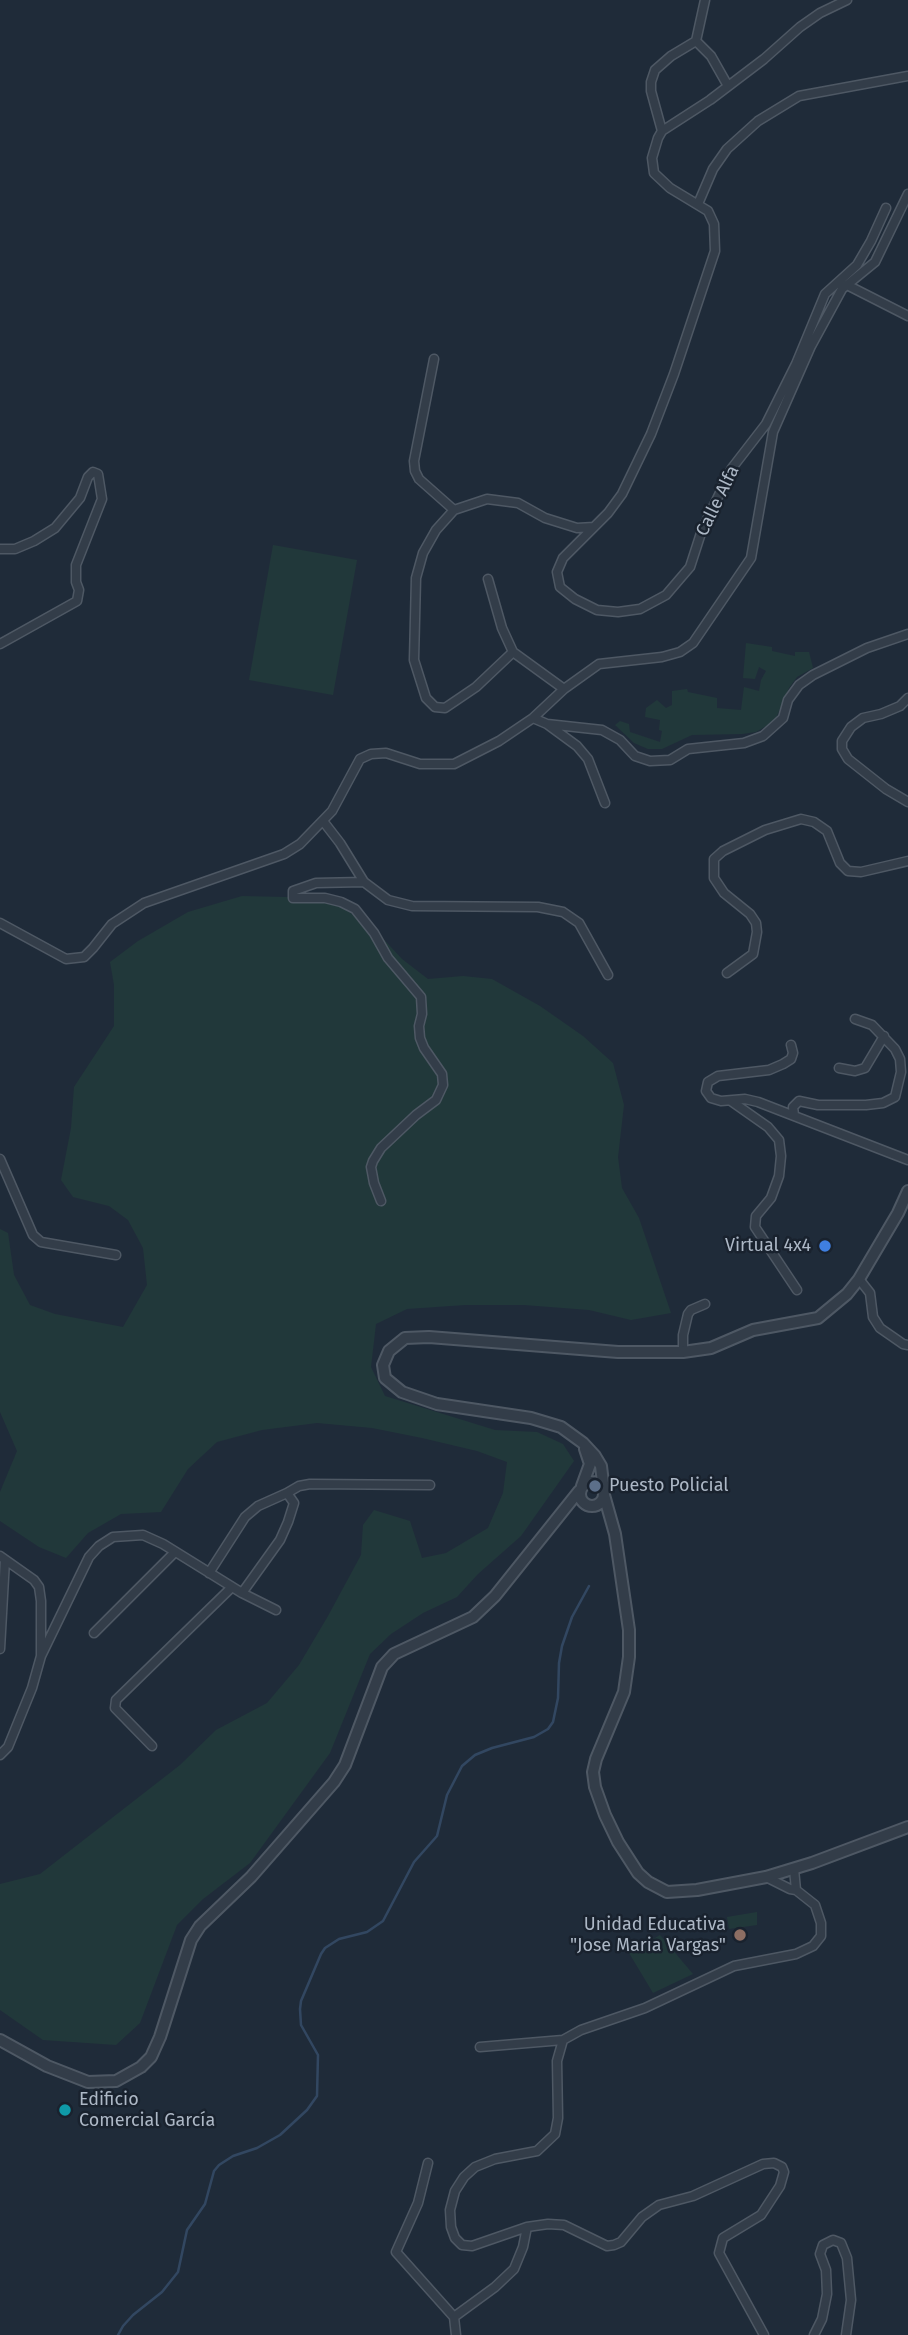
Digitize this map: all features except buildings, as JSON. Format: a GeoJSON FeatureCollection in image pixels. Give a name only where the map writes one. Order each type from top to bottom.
{"type":"FeatureCollection","features":[{"type":"Feature","properties":{"kind":"street"},"geometry":{"type":"LineString","coordinates":[[662,131],[651,91],[655,70],[671,56],[696,41],[705,0]]}},
{"type":"Feature","properties":{"kind":"street"},"geometry":{"type":"LineString","coordinates":[[513,652],[476,687],[445,708],[435,707],[426,698],[414,660],[416,578],[423,553],[436,530],[454,510],[487,499],[518,503],[564,525],[577,528],[594,527],[622,494],[651,433],[674,374],[715,251],[714,224],[708,211],[670,188],[654,173],[654,147],[662,131],[764,59],[800,27],[820,13],[847,0]]}},
{"type":"Feature","properties":{"kind":"street"},"geometry":{"type":"LineString","coordinates":[[696,41],[711,56],[728,86]]}},
{"type":"Feature","properties":{"kind":"street"},"geometry":{"type":"LineString","coordinates":[[698,204],[713,169],[727,149],[758,121],[799,96],[908,76]]}},
{"type":"Feature","properties":{"kind":"street"},"geometry":{"type":"LineString","coordinates":[[0,923],[66,959],[84,957],[122,915],[144,903],[284,854],[300,844],[323,821],[343,794],[360,759],[371,754],[386,753],[420,764],[454,764],[499,741],[533,718],[564,689],[599,664],[662,657],[680,652],[693,643],[751,558],[773,432],[811,346],[838,295],[875,262],[908,194]]}},
{"type":"Feature","properties":{"kind":"street","name":"Calle Alfa"},"geometry":{"type":"LineString","coordinates":[[594,527],[563,558],[557,572],[561,587],[575,599],[597,610],[618,612],[640,609],[666,595],[690,566],[702,530],[732,468],[766,424],[796,364],[825,294],[856,265],[886,208]]}},
{"type":"Feature","properties":{"kind":"street"},"geometry":{"type":"LineString","coordinates":[[847,285],[908,316]]}},
{"type":"Feature","properties":{"kind":"street"},"geometry":{"type":"LineString","coordinates":[[433,359],[414,461],[415,471],[419,479],[454,510]]}},
{"type":"Feature","properties":{"kind":"street"},"geometry":{"type":"LineString","coordinates":[[0,549],[15,549],[55,528],[80,498],[88,477],[93,472],[99,474],[102,499],[76,565],[79,590],[77,601],[0,643]]}},
{"type":"Feature","properties":{"kind":"street"},"geometry":{"type":"LineString","coordinates":[[488,579],[502,628],[513,652],[564,689]]}},
{"type":"Feature","properties":{"kind":"street"},"geometry":{"type":"LineString","coordinates":[[547,724],[589,726],[603,730],[620,740],[635,756],[650,761],[670,760],[688,749],[702,746],[744,743],[763,736],[775,727],[783,718],[788,700],[799,685],[813,675],[867,648],[908,634]]}},
{"type":"Feature","properties":{"kind":"street"},"geometry":{"type":"LineString","coordinates":[[908,698],[900,706],[863,718],[851,726],[842,741],[842,749],[848,759],[908,802]]}},
{"type":"Feature","properties":{"kind":"street"},"geometry":{"type":"LineString","coordinates":[[533,718],[547,724],[577,746],[588,759],[605,803]]}},
{"type":"Feature","properties":{"kind":"street"},"geometry":{"type":"LineString","coordinates":[[727,973],[752,954],[757,932],[756,923],[750,914],[724,893],[714,878],[714,859],[723,851],[765,830],[801,819],[814,822],[827,831],[840,863],[849,871],[861,872],[908,861]]}},
{"type":"Feature","properties":{"kind":"street"},"geometry":{"type":"LineString","coordinates":[[323,821],[364,881],[388,900],[404,905],[538,907],[563,912],[579,923],[608,975]]}},
{"type":"Feature","properties":{"kind":"street"},"geometry":{"type":"LineString","coordinates":[[364,881],[316,883],[293,891],[293,898],[325,898],[355,909],[374,933],[388,958],[421,997],[420,1038],[442,1074],[443,1085],[436,1100],[390,1140],[373,1161],[371,1167],[374,1183],[381,1201]]}},
{"type":"Feature","properties":{"kind":"street"},"geometry":{"type":"LineString","coordinates":[[794,1115],[793,1107],[799,1101],[818,1105],[866,1105],[895,1097],[901,1072],[900,1059],[895,1049],[872,1025],[855,1019]]}},
{"type":"Feature","properties":{"kind":"street"},"geometry":{"type":"LineString","coordinates":[[839,1068],[855,1071],[865,1068],[884,1036]]}},
{"type":"Feature","properties":{"kind":"street"},"geometry":{"type":"LineString","coordinates":[[791,1045],[791,1059],[783,1065],[769,1070],[718,1076],[708,1082],[706,1087],[711,1098],[758,1102],[908,1160]]}},
{"type":"Feature","properties":{"kind":"street"},"geometry":{"type":"LineString","coordinates":[[730,1100],[768,1127],[779,1140],[779,1176],[771,1198],[756,1216],[755,1227],[797,1290]]}},
{"type":"Feature","properties":{"kind":"street"},"geometry":{"type":"LineString","coordinates":[[0,1158],[33,1236],[41,1242],[116,1255]]}},
{"type":"Feature","properties":{"kind":"street"},"geometry":{"type":"LineString","coordinates":[[908,1191],[859,1279],[847,1294],[818,1318],[753,1330],[711,1348],[683,1352],[618,1352],[429,1337],[405,1338],[389,1351],[383,1365],[385,1378],[402,1392],[437,1404],[531,1418],[561,1427],[583,1443],[598,1461],[615,1534],[629,1630],[629,1657],[624,1692],[593,1772],[595,1787],[618,1842],[638,1873],[648,1882],[667,1892],[697,1890],[766,1877],[908,1827]]}},
{"type":"Feature","properties":{"kind":"street"},"geometry":{"type":"LineString","coordinates":[[859,1279],[870,1293],[873,1317],[880,1328],[908,1345]]}},
{"type":"Feature","properties":{"kind":"street"},"geometry":{"type":"LineString","coordinates":[[683,1352],[682,1335],[688,1314],[705,1304]]}},
{"type":"Feature","properties":{"kind":"street"},"geometry":{"type":"LineString","coordinates":[[583,1443],[590,1464],[580,1490],[580,1499],[603,1517],[615,1542]]}},
{"type":"Feature","properties":{"kind":"street"},"geometry":{"type":"LineString","coordinates":[[0,2040],[47,2066],[88,2082],[116,2081],[141,2067],[151,2057],[160,2037],[191,1940],[200,1926],[251,1877],[334,1782],[345,1765],[382,1667],[394,1654],[473,1617],[495,1596],[563,1509],[586,1483],[600,1485],[604,1493],[601,1503],[563,1509]]}},
{"type":"Feature","properties":{"kind":"street"},"geometry":{"type":"LineString","coordinates":[[209,1573],[245,1517],[258,1506],[299,1486],[430,1485]]}},
{"type":"Feature","properties":{"kind":"street"},"geometry":{"type":"LineString","coordinates":[[242,1593],[280,1540],[288,1522],[294,1503],[286,1493]]}},
{"type":"Feature","properties":{"kind":"street"},"geometry":{"type":"LineString","coordinates":[[0,1755],[8,1747],[32,1688],[41,1656],[89,1557],[113,1537],[143,1535],[276,1611]]}},
{"type":"Feature","properties":{"kind":"street"},"geometry":{"type":"LineString","coordinates":[[94,1633],[175,1552]]}},
{"type":"Feature","properties":{"kind":"street"},"geometry":{"type":"LineString","coordinates":[[3,1558],[34,1580],[39,1587],[41,1656]]}},
{"type":"Feature","properties":{"kind":"street"},"geometry":{"type":"LineString","coordinates":[[0,1649],[3,1558]]}},
{"type":"Feature","properties":{"kind":"street"},"geometry":{"type":"LineString","coordinates":[[152,1746],[115,1708],[116,1700],[232,1587]]}},
{"type":"Feature","properties":{"kind":"street"},"geometry":{"type":"LineString","coordinates":[[794,1868],[796,1890]]}},
{"type":"Feature","properties":{"kind":"street"},"geometry":{"type":"LineString","coordinates":[[480,2047],[563,2040],[581,2030],[645,2008],[734,1966],[796,1954],[813,1946],[821,1936],[821,1923],[815,1905],[796,1890],[766,1877]]}},
{"type":"Feature","properties":{"kind":"street"},"geometry":{"type":"LineString","coordinates":[[563,2040],[557,2062],[558,2118],[555,2134],[537,2151],[495,2159],[475,2167],[464,2177],[455,2191],[450,2210],[455,2238],[462,2245],[472,2246],[527,2227],[548,2224],[564,2225],[607,2246],[614,2245],[621,2242],[642,2217],[659,2205],[693,2196],[763,2164],[774,2162],[782,2167],[784,2172],[780,2186],[761,2215],[723,2238],[719,2245],[719,2253],[764,2335]]}},
{"type":"Feature","properties":{"kind":"street"},"geometry":{"type":"LineString","coordinates":[[428,2163],[414,2214],[396,2252],[454,2318],[456,2335]]}},
{"type":"Feature","properties":{"kind":"street"},"geometry":{"type":"LineString","coordinates":[[454,2318],[514,2269],[527,2227]]}},
{"type":"Feature","properties":{"kind":"street"},"geometry":{"type":"LineString","coordinates":[[814,2335],[822,2319],[827,2294],[826,2270],[820,2254],[823,2245],[833,2240],[841,2243],[847,2258],[851,2300],[846,2335]]}},
{"type":"Feature","properties":{"kind":"green space"},"geometry":{"type":"Polygon","coordinates":[[[273,545],[357,560],[333,695],[249,680],[273,545]]]}},
{"type":"Feature","properties":{"kind":"green space"},"geometry":{"type":"Polygon","coordinates":[[[746,643],[772,647],[772,651],[795,656],[795,652],[809,652],[813,668],[797,677],[789,688],[776,718],[768,725],[756,732],[742,734],[692,735],[662,749],[648,749],[634,743],[615,725],[620,721],[629,724],[630,732],[660,742],[660,720],[645,717],[646,708],[657,700],[666,708],[672,705],[672,691],[687,689],[688,692],[717,698],[717,708],[741,710],[744,687],[759,691],[766,671],[759,667],[755,679],[743,678],[746,643]]]}},
{"type":"Feature","properties":{"kind":"green space"},"geometry":{"type":"Polygon","coordinates":[[[242,896],[329,898],[376,931],[402,959],[428,979],[463,976],[492,979],[540,1006],[583,1036],[613,1063],[624,1105],[618,1157],[622,1188],[639,1218],[671,1313],[631,1320],[589,1310],[524,1305],[465,1305],[407,1309],[376,1324],[371,1367],[385,1396],[495,1430],[537,1432],[563,1444],[574,1461],[521,1536],[478,1574],[457,1597],[423,1613],[391,1634],[370,1654],[330,1753],[250,1863],[203,1899],[177,1925],[140,2023],[116,2045],[43,2040],[0,2010],[0,1884],[40,1874],[180,1765],[216,1730],[267,1703],[299,1665],[328,1616],[361,1555],[363,1525],[374,1510],[410,1521],[422,1558],[446,1553],[488,1528],[503,1493],[507,1462],[477,1451],[422,1438],[372,1428],[317,1423],[262,1430],[217,1442],[188,1469],[161,1512],[121,1514],[88,1533],[66,1558],[39,1547],[0,1521],[0,1492],[17,1451],[0,1412],[0,1229],[8,1233],[14,1275],[30,1305],[55,1314],[123,1327],[147,1285],[143,1248],[128,1220],[109,1206],[73,1197],[61,1180],[71,1128],[74,1087],[114,1026],[114,985],[110,962],[138,941],[188,912],[242,896]]]}},
{"type":"Feature","properties":{"kind":"green space"},"geometry":{"type":"Polygon","coordinates":[[[757,1912],[757,1925],[729,1929],[727,1917],[757,1912]]]}},
{"type":"Feature","properties":{"kind":"green space"},"geometry":{"type":"Polygon","coordinates":[[[660,1935],[693,1974],[653,1993],[629,1953],[660,1935]]]}},
{"type":"Feature","properties":{"kind":"waterway"},"geometry":{"type":"LineString","coordinates":[[118,2335],[133,2315],[162,2292],[178,2272],[187,2230],[205,2204],[214,2171],[233,2156],[257,2148],[280,2135],[307,2110],[317,2096],[318,2055],[301,2025],[300,2009],[301,2001],[325,1948],[339,1939],[367,1932],[383,1921],[414,1862],[437,1836],[447,1795],[462,1766],[475,1755],[492,1748],[534,1737],[548,1729],[553,1722],[558,1698],[562,1646],[572,1617],[589,1586]]}},
{"type":"Feature","properties":{"kind":"place","name":"Virtual 4x4"},"geometry":{"type":"Point","coordinates":[825,1246]}},
{"type":"Feature","properties":{"kind":"place","name":"Puesto Policial"},"geometry":{"type":"Point","coordinates":[595,1486]}},
{"type":"Feature","properties":{"kind":"place","name":"Unidad Educativa \"Jose Maria Vargas\""},"geometry":{"type":"Point","coordinates":[740,1935]}},
{"type":"Feature","properties":{"kind":"place","name":"Edificio Comercial García"},"geometry":{"type":"Point","coordinates":[65,2110]}}]}
